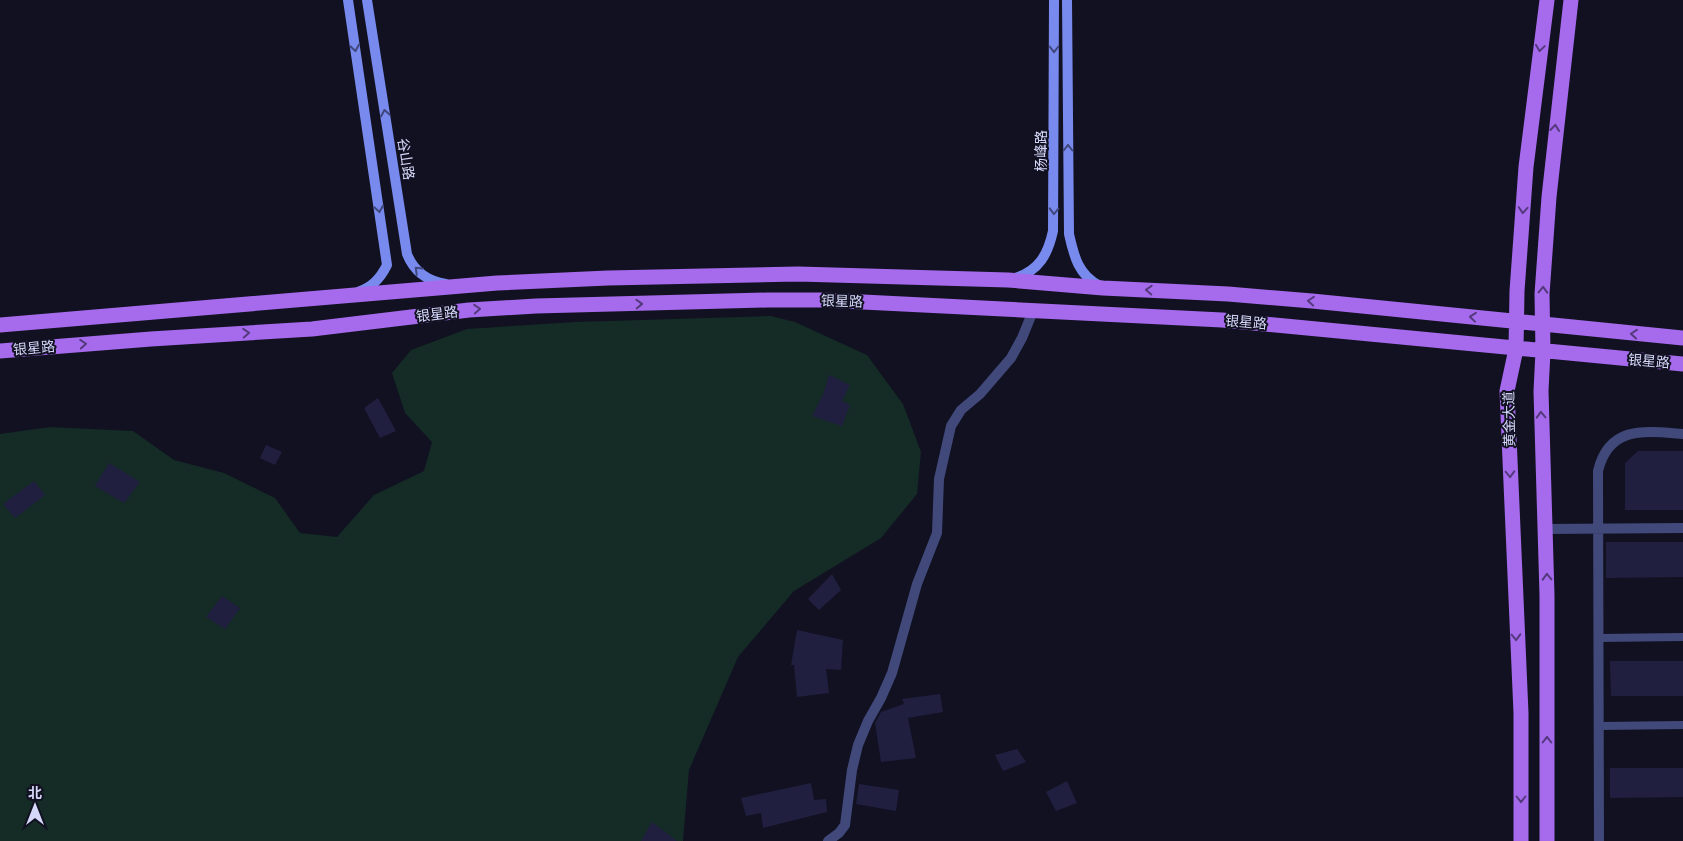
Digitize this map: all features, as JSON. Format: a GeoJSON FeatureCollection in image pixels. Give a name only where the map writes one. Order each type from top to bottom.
{"type":"FeatureCollection","features":[{"type":"Feature","properties":{"kind":"main road"},"geometry":{"type":"LineString","coordinates":[[346,296],[366,289],[375,283],[387,266],[348,0]]}},
{"type":"Feature","properties":{"kind":"main road","name":"谷山路"},"geometry":{"type":"LineString","coordinates":[[367,0],[407,254],[410,263],[425,278],[444,284],[462,286]]}},
{"type":"Feature","properties":{"kind":"main road","name":"杨峰路"},"geometry":{"type":"LineString","coordinates":[[1008,280],[1029,273],[1038,266],[1048,250],[1053,231],[1054,0]]}},
{"type":"Feature","properties":{"kind":"main road","name":"杨峰路"},"geometry":{"type":"LineString","coordinates":[[1067,0],[1069,234],[1078,266],[1084,275],[1103,288]]}},
{"type":"Feature","properties":{"kind":"main road","name":"黄金大道"},"geometry":{"type":"LineString","coordinates":[[1521,841],[1521,713],[1507,391],[1516,349],[1517,291],[1526,167],[1546,0]]}},
{"type":"Feature","properties":{"kind":"main road"},"geometry":{"type":"LineString","coordinates":[[1547,841],[1547,595],[1541,391],[1543,351],[1542,294],[1549,197],[1571,0]]}},
{"type":"Feature","properties":{"kind":"main road","name":"银星路"},"geometry":{"type":"LineString","coordinates":[[0,325],[462,286],[608,278],[798,274],[1008,280],[1103,288],[1228,294],[1683,338]]}},
{"type":"Feature","properties":{"kind":"main road","name":"银星路"},"geometry":{"type":"LineString","coordinates":[[0,351],[312,329],[469,310],[536,306],[823,300],[1222,320],[1683,364]]}},
{"type":"Feature","properties":{"kind":"street"},"geometry":{"type":"LineString","coordinates":[[828,841],[839,833],[845,825],[852,770],[858,746],[892,673],[917,584],[937,533],[939,479],[951,426],[961,410],[980,394],[1011,358],[1033,311]]}},
{"type":"Feature","properties":{"kind":"street"},"geometry":{"type":"LineString","coordinates":[[1599,841],[1598,471],[1601,458],[1620,437],[1633,432],[1649,431],[1683,434]]}},
{"type":"Feature","properties":{"kind":"street"},"geometry":{"type":"LineString","coordinates":[[1545,529],[1683,528]]}},
{"type":"Feature","properties":{"kind":"lane"},"geometry":{"type":"LineString","coordinates":[[1598,638],[1683,637]]}},
{"type":"Feature","properties":{"kind":"lane"},"geometry":{"type":"LineString","coordinates":[[1599,726],[1683,725]]}},
{"type":"Feature","properties":{"kind":"green space"},"geometry":{"type":"Polygon","coordinates":[[[771,316],[795,322],[867,355],[903,404],[921,452],[917,494],[881,538],[794,591],[738,657],[689,770],[683,841],[0,841],[0,434],[50,427],[133,431],[174,460],[224,473],[275,498],[300,533],[337,537],[374,495],[424,471],[432,442],[405,413],[392,373],[411,350],[467,329],[575,322],[771,316]]]}},
{"type":"Feature","properties":{"kind":"building"},"geometry":{"type":"Polygon","coordinates":[[[829,375],[850,385],[842,401],[850,405],[842,426],[812,416],[823,395],[829,375]]]}},
{"type":"Feature","properties":{"kind":"building"},"geometry":{"type":"Polygon","coordinates":[[[378,398],[396,431],[380,438],[364,408],[378,398]]]}},
{"type":"Feature","properties":{"kind":"building"},"geometry":{"type":"Polygon","coordinates":[[[266,445],[282,452],[275,465],[260,458],[266,445]]]}},
{"type":"Feature","properties":{"kind":"building"},"geometry":{"type":"Polygon","coordinates":[[[1638,451],[1683,451],[1683,510],[1625,510],[1625,463],[1638,451]]]}},
{"type":"Feature","properties":{"kind":"building"},"geometry":{"type":"Polygon","coordinates":[[[109,463],[140,482],[124,503],[95,486],[109,463]]]}},
{"type":"Feature","properties":{"kind":"building"},"geometry":{"type":"Polygon","coordinates":[[[34,481],[45,495],[15,518],[3,504],[34,481]]]}},
{"type":"Feature","properties":{"kind":"building"},"geometry":{"type":"Polygon","coordinates":[[[1606,542],[1683,542],[1683,577],[1606,578],[1606,542]]]}},
{"type":"Feature","properties":{"kind":"building"},"geometry":{"type":"Polygon","coordinates":[[[832,574],[841,590],[819,610],[808,599],[832,574]]]}},
{"type":"Feature","properties":{"kind":"building"},"geometry":{"type":"Polygon","coordinates":[[[222,596],[240,608],[225,629],[206,617],[222,596]]]}},
{"type":"Feature","properties":{"kind":"building"},"geometry":{"type":"Polygon","coordinates":[[[797,630],[843,640],[841,670],[826,669],[829,693],[797,697],[794,665],[791,665],[797,630]]]}},
{"type":"Feature","properties":{"kind":"building"},"geometry":{"type":"Polygon","coordinates":[[[1610,661],[1683,661],[1683,696],[1611,696],[1610,661]]]}},
{"type":"Feature","properties":{"kind":"building"},"geometry":{"type":"Polygon","coordinates":[[[940,694],[943,712],[908,718],[916,758],[881,762],[875,723],[881,712],[904,704],[902,699],[940,694]]]}},
{"type":"Feature","properties":{"kind":"building"},"geometry":{"type":"Polygon","coordinates":[[[1017,749],[1026,762],[1003,771],[995,755],[1017,749]]]}},
{"type":"Feature","properties":{"kind":"building"},"geometry":{"type":"Polygon","coordinates":[[[1610,768],[1683,768],[1683,797],[1610,798],[1610,768]]]}},
{"type":"Feature","properties":{"kind":"building"},"geometry":{"type":"Polygon","coordinates":[[[1067,781],[1077,803],[1056,811],[1046,792],[1067,781]]]}},
{"type":"Feature","properties":{"kind":"building"},"geometry":{"type":"Polygon","coordinates":[[[811,783],[814,800],[826,799],[827,812],[763,828],[761,813],[746,816],[741,798],[811,783]]]}},
{"type":"Feature","properties":{"kind":"building"},"geometry":{"type":"Polygon","coordinates":[[[859,784],[899,790],[896,811],[856,804],[859,784]]]}},
{"type":"Feature","properties":{"kind":"building"},"geometry":{"type":"Polygon","coordinates":[[[652,822],[677,841],[641,841],[652,822]]]}}]}
